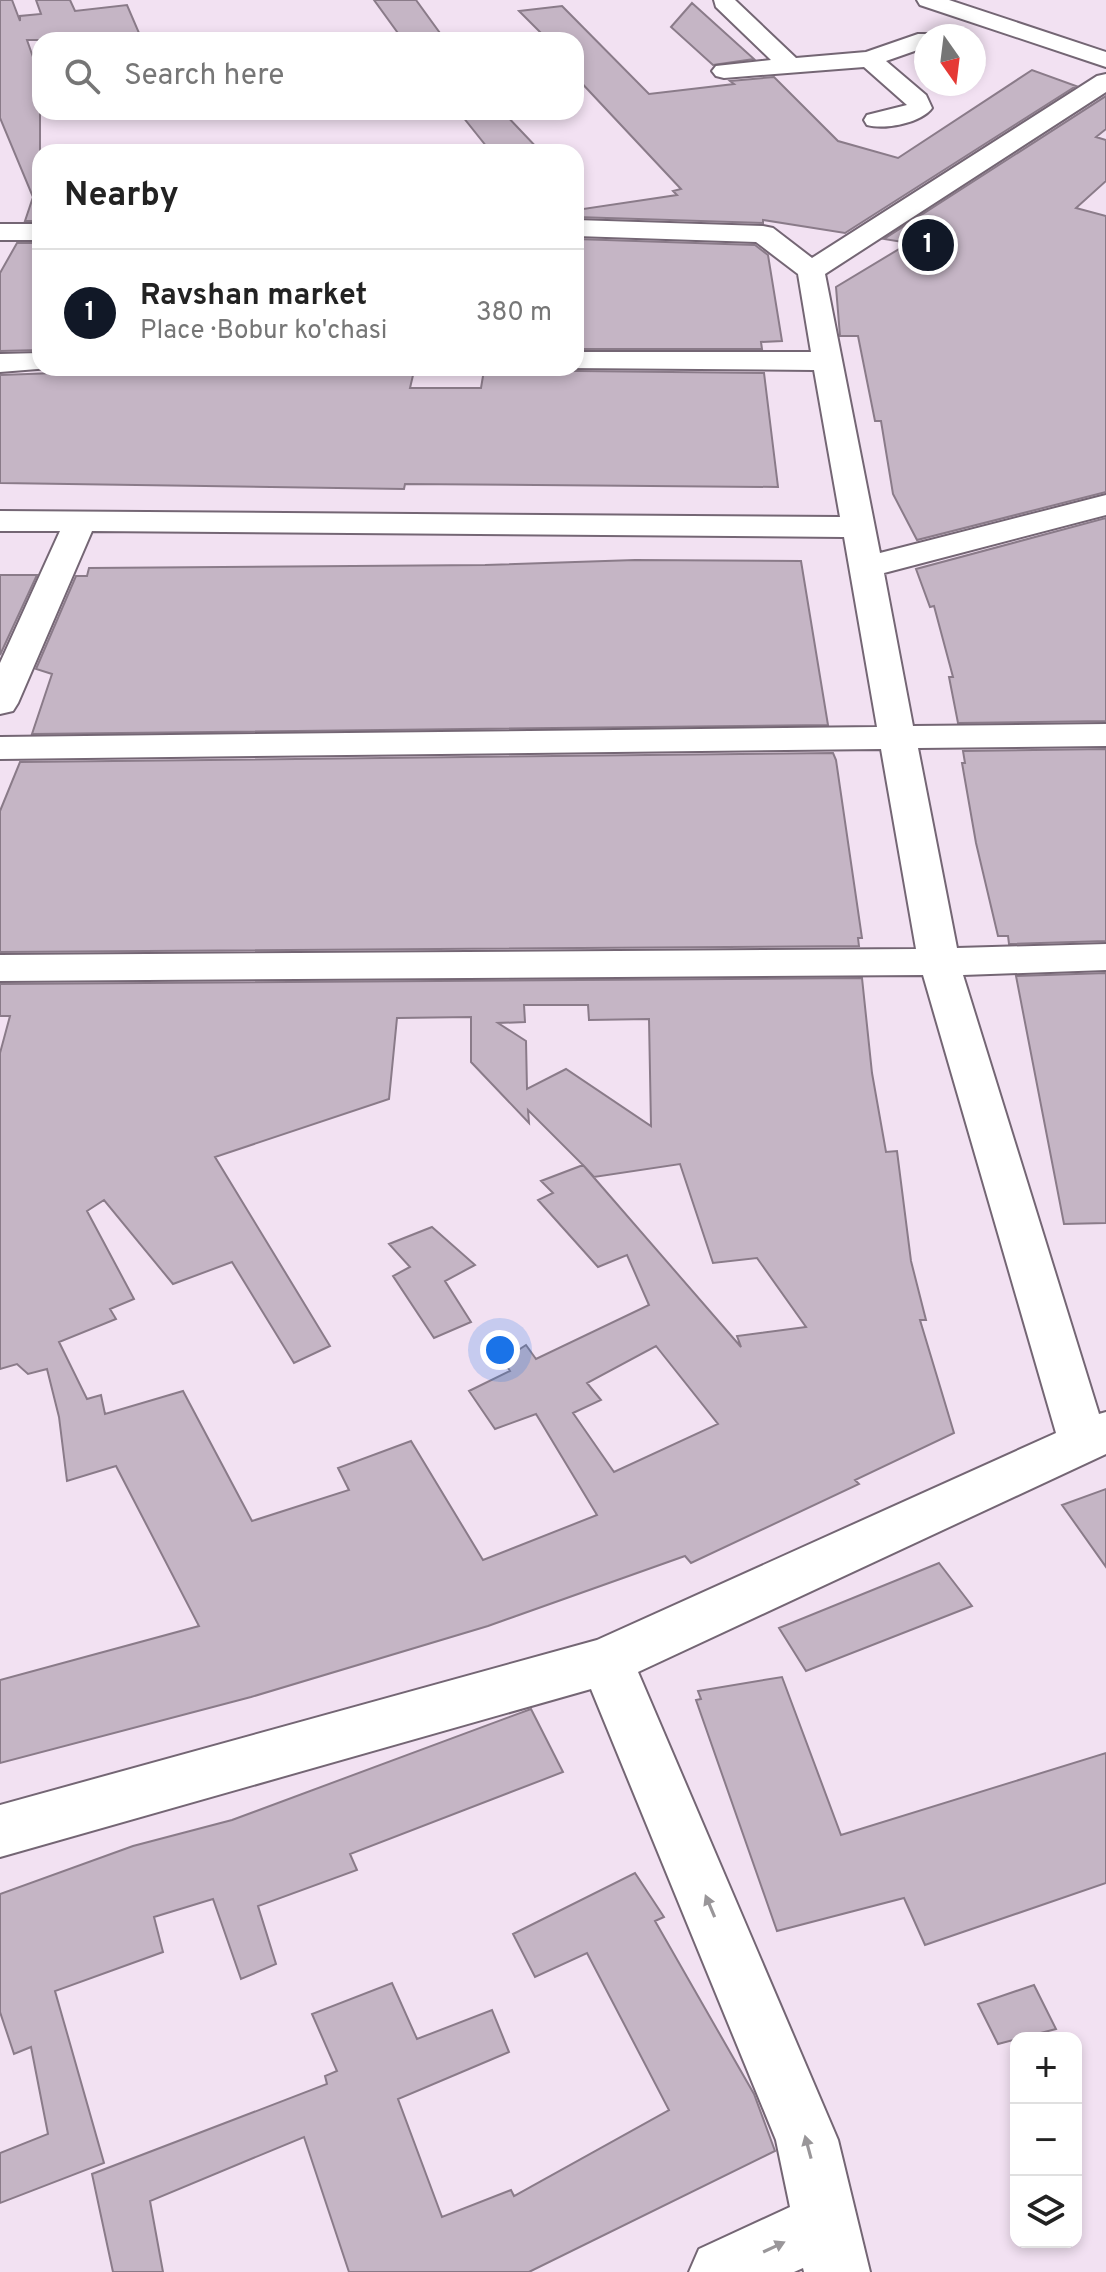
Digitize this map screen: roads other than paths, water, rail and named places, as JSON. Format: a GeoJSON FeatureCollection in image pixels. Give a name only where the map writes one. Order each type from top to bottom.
{"type":"FeatureCollection","features":[{"type":"Feature","properties":{"kind":"street"},"geometry":{"type":"LineString","coordinates":[[928,0],[1106,60]]}},
{"type":"Feature","properties":{"kind":"street"},"geometry":{"type":"LineString","coordinates":[[724,2],[791,66]]}},
{"type":"Feature","properties":{"kind":"street"},"geometry":{"type":"LineString","coordinates":[[970,24],[981,20]]}},
{"type":"Feature","properties":{"kind":"street"},"geometry":{"type":"LineString","coordinates":[[724,71],[869,59],[914,43]]}},
{"type":"Feature","properties":{"kind":"street"},"geometry":{"type":"LineString","coordinates":[[869,59],[917,100],[920,108],[908,114],[876,120]]}},
{"type":"Feature","properties":{"kind":"street"},"geometry":{"type":"LineString","coordinates":[[811,271],[1106,81]]}},
{"type":"Feature","properties":{"kind":"street"},"geometry":{"type":"LineString","coordinates":[[0,1831],[607,1661],[1095,1437],[939,962],[811,271],[763,234],[584,228]]}},
{"type":"Feature","properties":{"kind":"street"},"geometry":{"type":"LineString","coordinates":[[0,232],[32,232]]}},
{"type":"Feature","properties":{"kind":"street"},"geometry":{"type":"LineString","coordinates":[[584,361],[828,361]]}},
{"type":"Feature","properties":{"kind":"street"},"geometry":{"type":"LineString","coordinates":[[0,363],[32,362]]}},
{"type":"Feature","properties":{"kind":"street"},"geometry":{"type":"LineString","coordinates":[[866,567],[1106,505]]}},
{"type":"Feature","properties":{"kind":"street"},"geometry":{"type":"LineString","coordinates":[[0,521],[858,527]]}},
{"type":"Feature","properties":{"kind":"street"},"geometry":{"type":"LineString","coordinates":[[0,703],[80,522]]}},
{"type":"Feature","properties":{"kind":"street"},"geometry":{"type":"LineString","coordinates":[[0,748],[1106,735]]}},
{"type":"Feature","properties":{"kind":"street"},"geometry":{"type":"LineString","coordinates":[[0,968],[939,962],[1106,957]]}},
{"type":"Feature","properties":{"kind":"street"},"geometry":{"type":"LineString","coordinates":[[607,1661],[807,2140],[832,2247],[722,2272]]}},
{"type":"Feature","properties":{"kind":"place","name":"Ravshan market"},"geometry":{"type":"Point","coordinates":[928,245]}}]}
